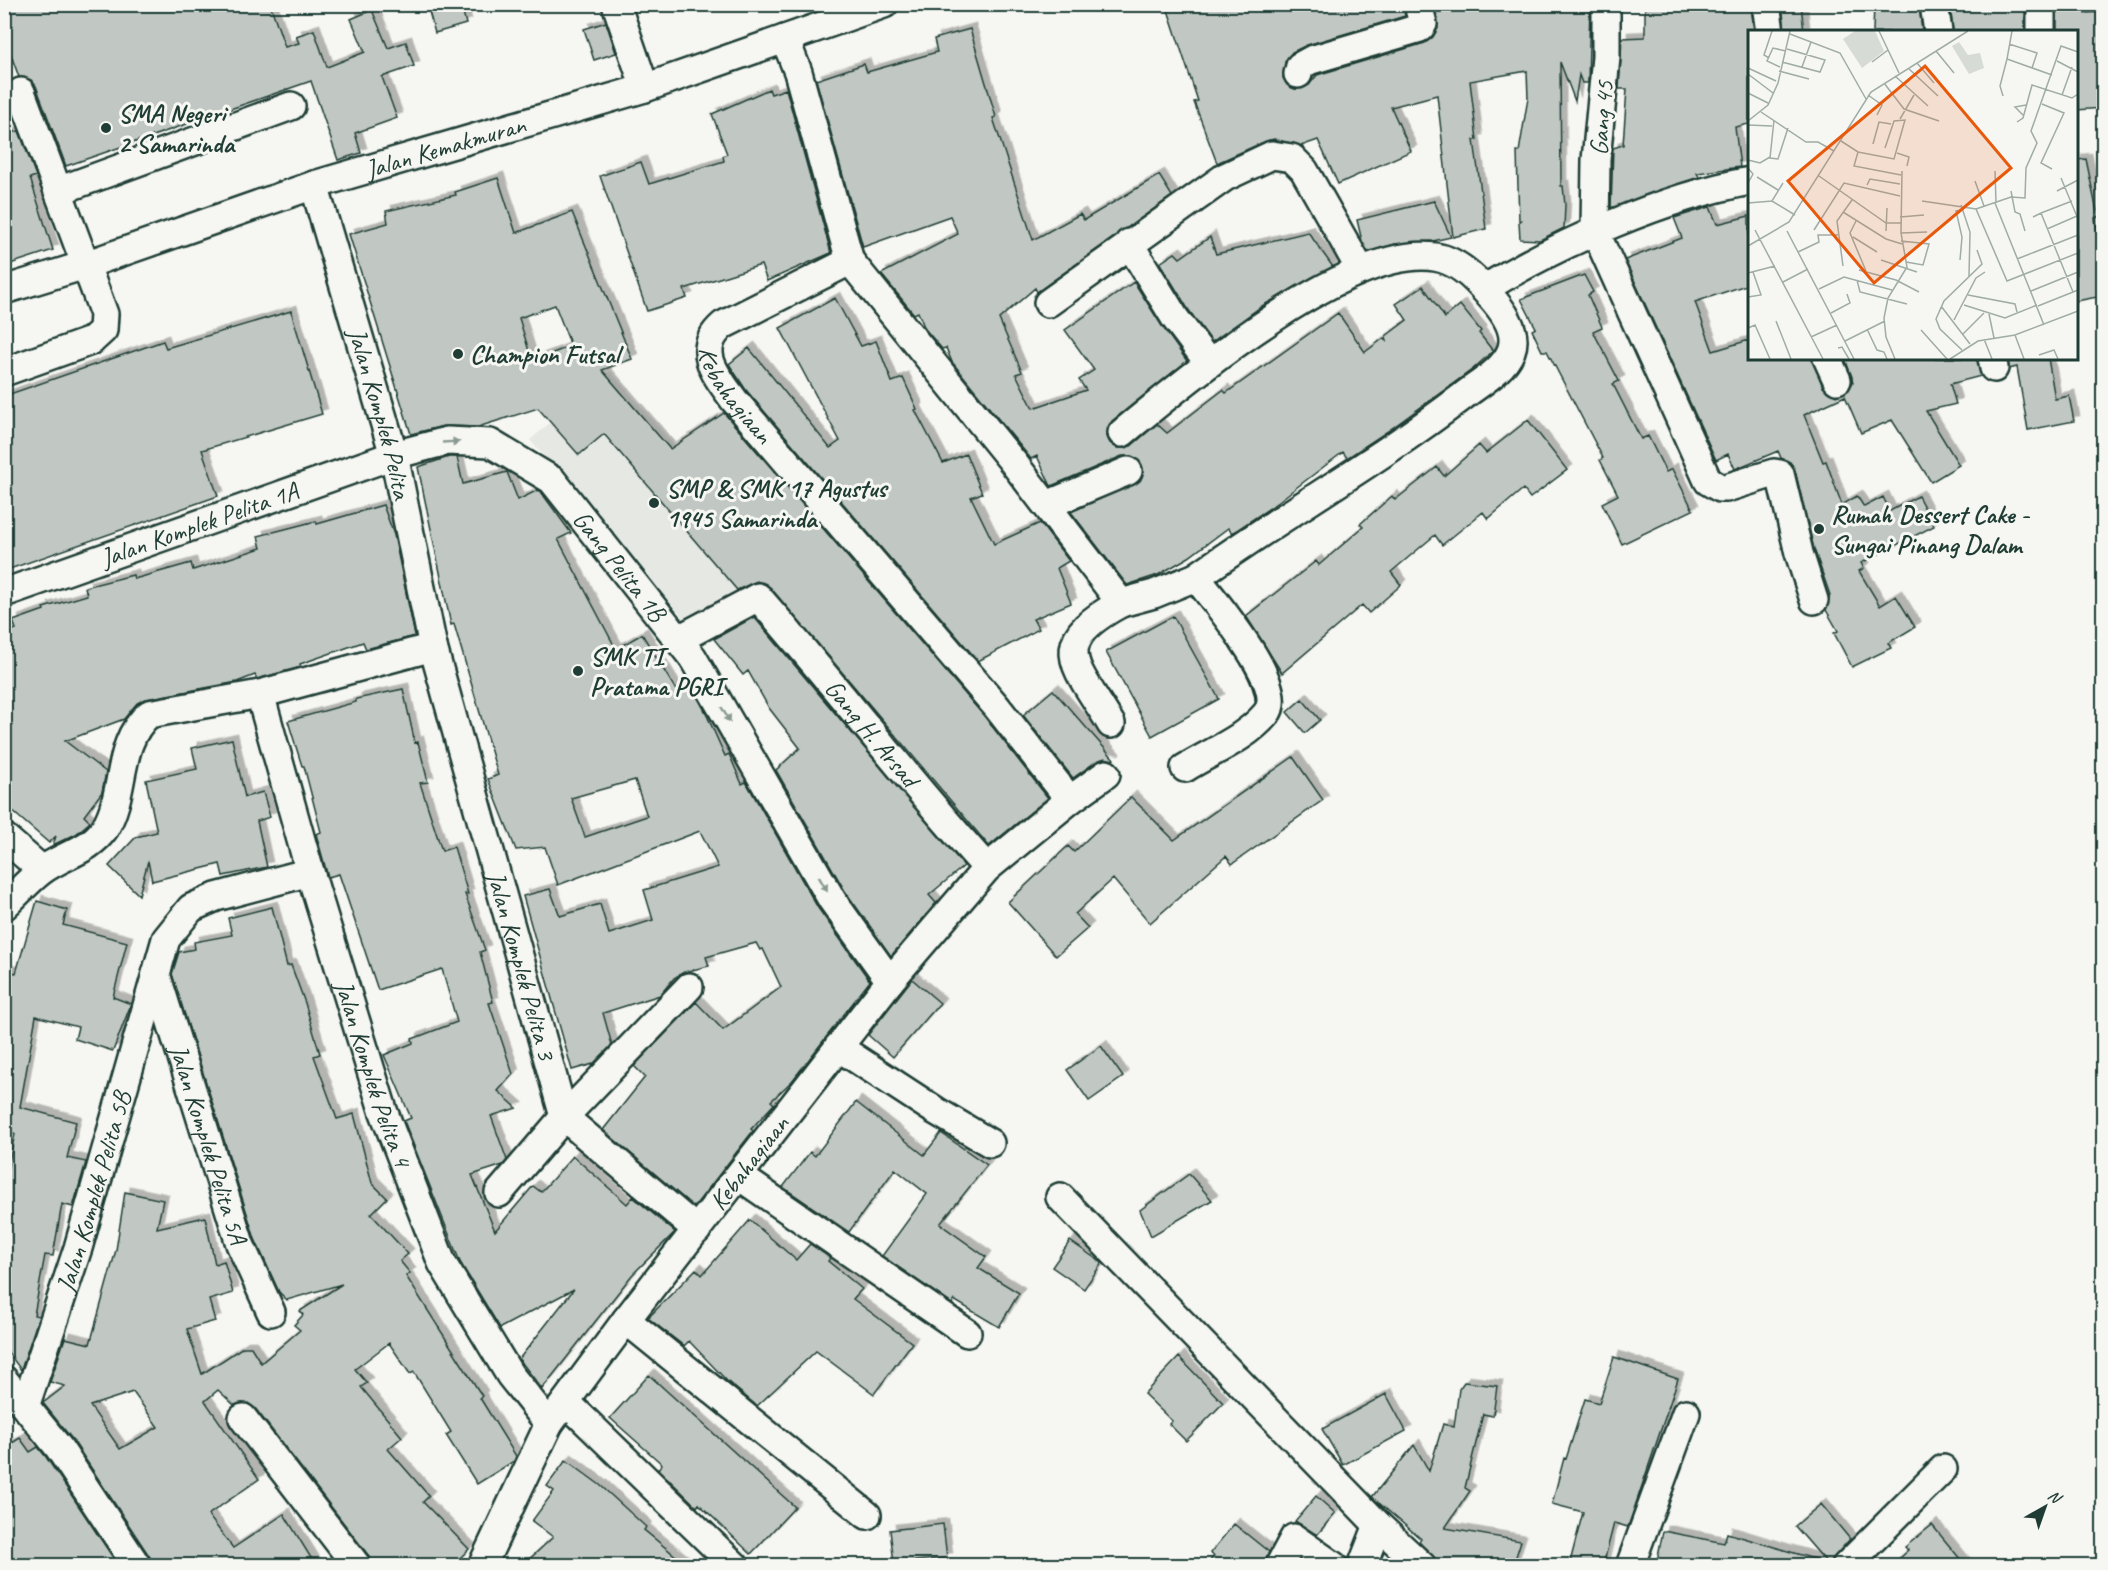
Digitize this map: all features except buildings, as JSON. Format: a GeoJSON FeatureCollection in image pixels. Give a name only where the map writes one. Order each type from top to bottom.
{"type":"FeatureCollection","features":[{"type":"Feature","properties":{"kind":"street"},"geometry":{"type":"LineString","coordinates":[[616,4],[645,88]]}},
{"type":"Feature","properties":{"kind":"street","name":"Jalan Kemakmuran"},"geometry":{"type":"LineString","coordinates":[[4,290],[85,265],[314,185],[645,88],[884,4]]}},
{"type":"Feature","properties":{"kind":"street"},"geometry":{"type":"LineString","coordinates":[[1298,74],[1300,66],[1311,60],[1420,28],[1423,24],[1418,4]]}},
{"type":"Feature","properties":{"kind":"street","name":"Gang 45"},"geometry":{"type":"LineString","coordinates":[[1595,231],[1596,160],[1606,57],[1606,4]]}},
{"type":"Feature","properties":{"kind":"street"},"geometry":{"type":"LineString","coordinates":[[1766,4],[1770,30]]}},
{"type":"Feature","properties":{"kind":"street"},"geometry":{"type":"LineString","coordinates":[[1934,4],[1938,30]]}},
{"type":"Feature","properties":{"kind":"street"},"geometry":{"type":"LineString","coordinates":[[2041,4],[2041,30]]}},
{"type":"Feature","properties":{"kind":"street"},"geometry":{"type":"LineString","coordinates":[[785,39],[798,72],[850,261],[1047,505],[1121,603]]}},
{"type":"Feature","properties":{"kind":"street"},"geometry":{"type":"LineString","coordinates":[[4,372],[91,341],[103,330],[104,314],[21,92]]}},
{"type":"Feature","properties":{"kind":"street"},"geometry":{"type":"LineString","coordinates":[[58,191],[291,106]]}},
{"type":"Feature","properties":{"kind":"street"},"geometry":{"type":"LineString","coordinates":[[1048,303],[1129,243],[1225,177],[1259,159],[1281,154],[1293,158],[1304,170],[1360,269]]}},
{"type":"Feature","properties":{"kind":"street"},"geometry":{"type":"LineString","coordinates":[[1484,289],[1595,231],[1719,187],[1748,181]]}},
{"type":"Feature","properties":{"kind":"street","name":"Jalan Komplek Pelita"},"geometry":{"type":"LineString","coordinates":[[314,185],[394,455],[433,647]]}},
{"type":"Feature","properties":{"kind":"street"},"geometry":{"type":"LineString","coordinates":[[1595,231],[1708,481],[1720,488],[1726,488],[1774,473],[1780,474],[1799,553],[1814,600]]}},
{"type":"Feature","properties":{"kind":"street"},"geometry":{"type":"LineString","coordinates":[[1129,243],[1175,318],[1208,362]]}},
{"type":"Feature","properties":{"kind":"street"},"geometry":{"type":"LineString","coordinates":[[1111,724],[1073,656],[1074,642],[1094,617],[1121,603],[1154,594],[1196,577],[1434,419],[1499,369],[1512,350],[1512,333],[1503,310],[1458,266],[1437,257],[1409,255],[1360,269],[1313,295],[1208,362],[1122,433]]}},
{"type":"Feature","properties":{"kind":"street","name":"Kebahagiaan"},"geometry":{"type":"LineString","coordinates":[[850,261],[723,325],[712,334],[710,340],[709,357],[712,368],[734,400],[996,706],[1070,800]]}},
{"type":"Feature","properties":{"kind":"street","name":"Gang Pelita 1B"},"geometry":{"type":"LineString","coordinates":[[394,455],[447,441],[490,443],[552,480],[693,658],[832,900],[890,981]]}},
{"type":"Feature","properties":{"kind":"street","name":"Jalan Komplek Pelita 1A"},"geometry":{"type":"LineString","coordinates":[[4,593],[394,455]]}},
{"type":"Feature","properties":{"kind":"street"},"geometry":{"type":"LineString","coordinates":[[1047,505],[1128,471]]}},
{"type":"Feature","properties":{"kind":"street"},"geometry":{"type":"LineString","coordinates":[[1185,768],[1247,731],[1267,713],[1272,699],[1269,682],[1246,645],[1196,577]]}},
{"type":"Feature","properties":{"kind":"street","name":"Gang H. Arsad"},"geometry":{"type":"LineString","coordinates":[[679,639],[758,597],[817,664],[928,802],[987,868]]}},
{"type":"Feature","properties":{"kind":"street"},"geometry":{"type":"LineString","coordinates":[[4,906],[42,870],[94,842],[111,813],[129,740],[138,724],[149,714],[260,694],[433,647]]}},
{"type":"Feature","properties":{"kind":"street","name":"Jalan Komplek Pelita 3"},"geometry":{"type":"LineString","coordinates":[[433,647],[564,1117]]}},
{"type":"Feature","properties":{"kind":"street","name":"Jalan Komplek Pelita 4"},"geometry":{"type":"LineString","coordinates":[[260,694],[310,872],[383,1110],[442,1263],[510,1375],[549,1424]]}},
{"type":"Feature","properties":{"kind":"street","name":"Kebahagiaan"},"geometry":{"type":"LineString","coordinates":[[482,1566],[549,1424],[626,1320],[890,981],[987,868],[1070,800],[1107,774]]}},
{"type":"Feature","properties":{"kind":"street"},"geometry":{"type":"LineString","coordinates":[[4,837],[42,870]]}},
{"type":"Feature","properties":{"kind":"street","name":"Jalan Komplek Pelita 5B"},"geometry":{"type":"LineString","coordinates":[[25,1407],[78,1248],[166,939],[190,908],[216,897],[310,872]]}},
{"type":"Feature","properties":{"kind":"street","name":"Jalan Komplek Pelita 5A"},"geometry":{"type":"LineString","coordinates":[[156,975],[240,1244],[271,1312]]}},
{"type":"Feature","properties":{"kind":"street"},"geometry":{"type":"LineString","coordinates":[[500,1193],[564,1117],[688,987]]}},
{"type":"Feature","properties":{"kind":"street"},"geometry":{"type":"LineString","coordinates":[[838,1047],[990,1143]]}},
{"type":"Feature","properties":{"kind":"street"},"geometry":{"type":"LineString","coordinates":[[564,1117],[697,1230]]}},
{"type":"Feature","properties":{"kind":"street"},"geometry":{"type":"LineString","coordinates":[[739,1176],[967,1333]]}},
{"type":"Feature","properties":{"kind":"street"},"geometry":{"type":"LineString","coordinates":[[1060,1197],[1378,1525],[1422,1566]]}},
{"type":"Feature","properties":{"kind":"street"},"geometry":{"type":"LineString","coordinates":[[626,1320],[867,1515]]}},
{"type":"Feature","properties":{"kind":"street"},"geometry":{"type":"LineString","coordinates":[[4,1380],[59,1448],[137,1566]]}},
{"type":"Feature","properties":{"kind":"street"},"geometry":{"type":"LineString","coordinates":[[566,1402],[735,1566]]}},
{"type":"Feature","properties":{"kind":"street"},"geometry":{"type":"LineString","coordinates":[[1630,1566],[1686,1413]]}},
{"type":"Feature","properties":{"kind":"street"},"geometry":{"type":"LineString","coordinates":[[243,1418],[357,1566]]}},
{"type":"Feature","properties":{"kind":"street"},"geometry":{"type":"LineString","coordinates":[[1846,1566],[1943,1469]]}},
{"type":"Feature","properties":{"kind":"street"},"geometry":{"type":"LineString","coordinates":[[1362,1566],[1378,1525]]}},
{"type":"Feature","properties":{"kind":"street"},"geometry":{"type":"LineString","coordinates":[[1279,1566],[1290,1540],[1294,1538],[1334,1566]]}},
{"type":"Feature","properties":{"kind":"shaded area","name":"SMP & SMK 17 Agustus 1945 Samarinda"},"geometry":{"type":"Polygon","coordinates":[[[610,371],[778,566],[698,635],[530,440],[610,371]]]}},
{"type":"Feature","properties":{"kind":"place","name":"SMA Negeri 2 Samarinda"},"geometry":{"type":"Point","coordinates":[106,128]}},
{"type":"Feature","properties":{"kind":"place","name":"Champion Futsal"},"geometry":{"type":"Point","coordinates":[458,354]}},
{"type":"Feature","properties":{"kind":"place","name":"SMP & SMK 17 Agustus 1945 Samarinda"},"geometry":{"type":"Point","coordinates":[654,503]}},
{"type":"Feature","properties":{"kind":"place","name":"Rumah Dessert Cake - Sungai Pinang Dalam"},"geometry":{"type":"Point","coordinates":[1819,529]}},
{"type":"Feature","properties":{"kind":"place","name":"SMK TI Pratama PGRI"},"geometry":{"type":"Point","coordinates":[578,671]}}]}
